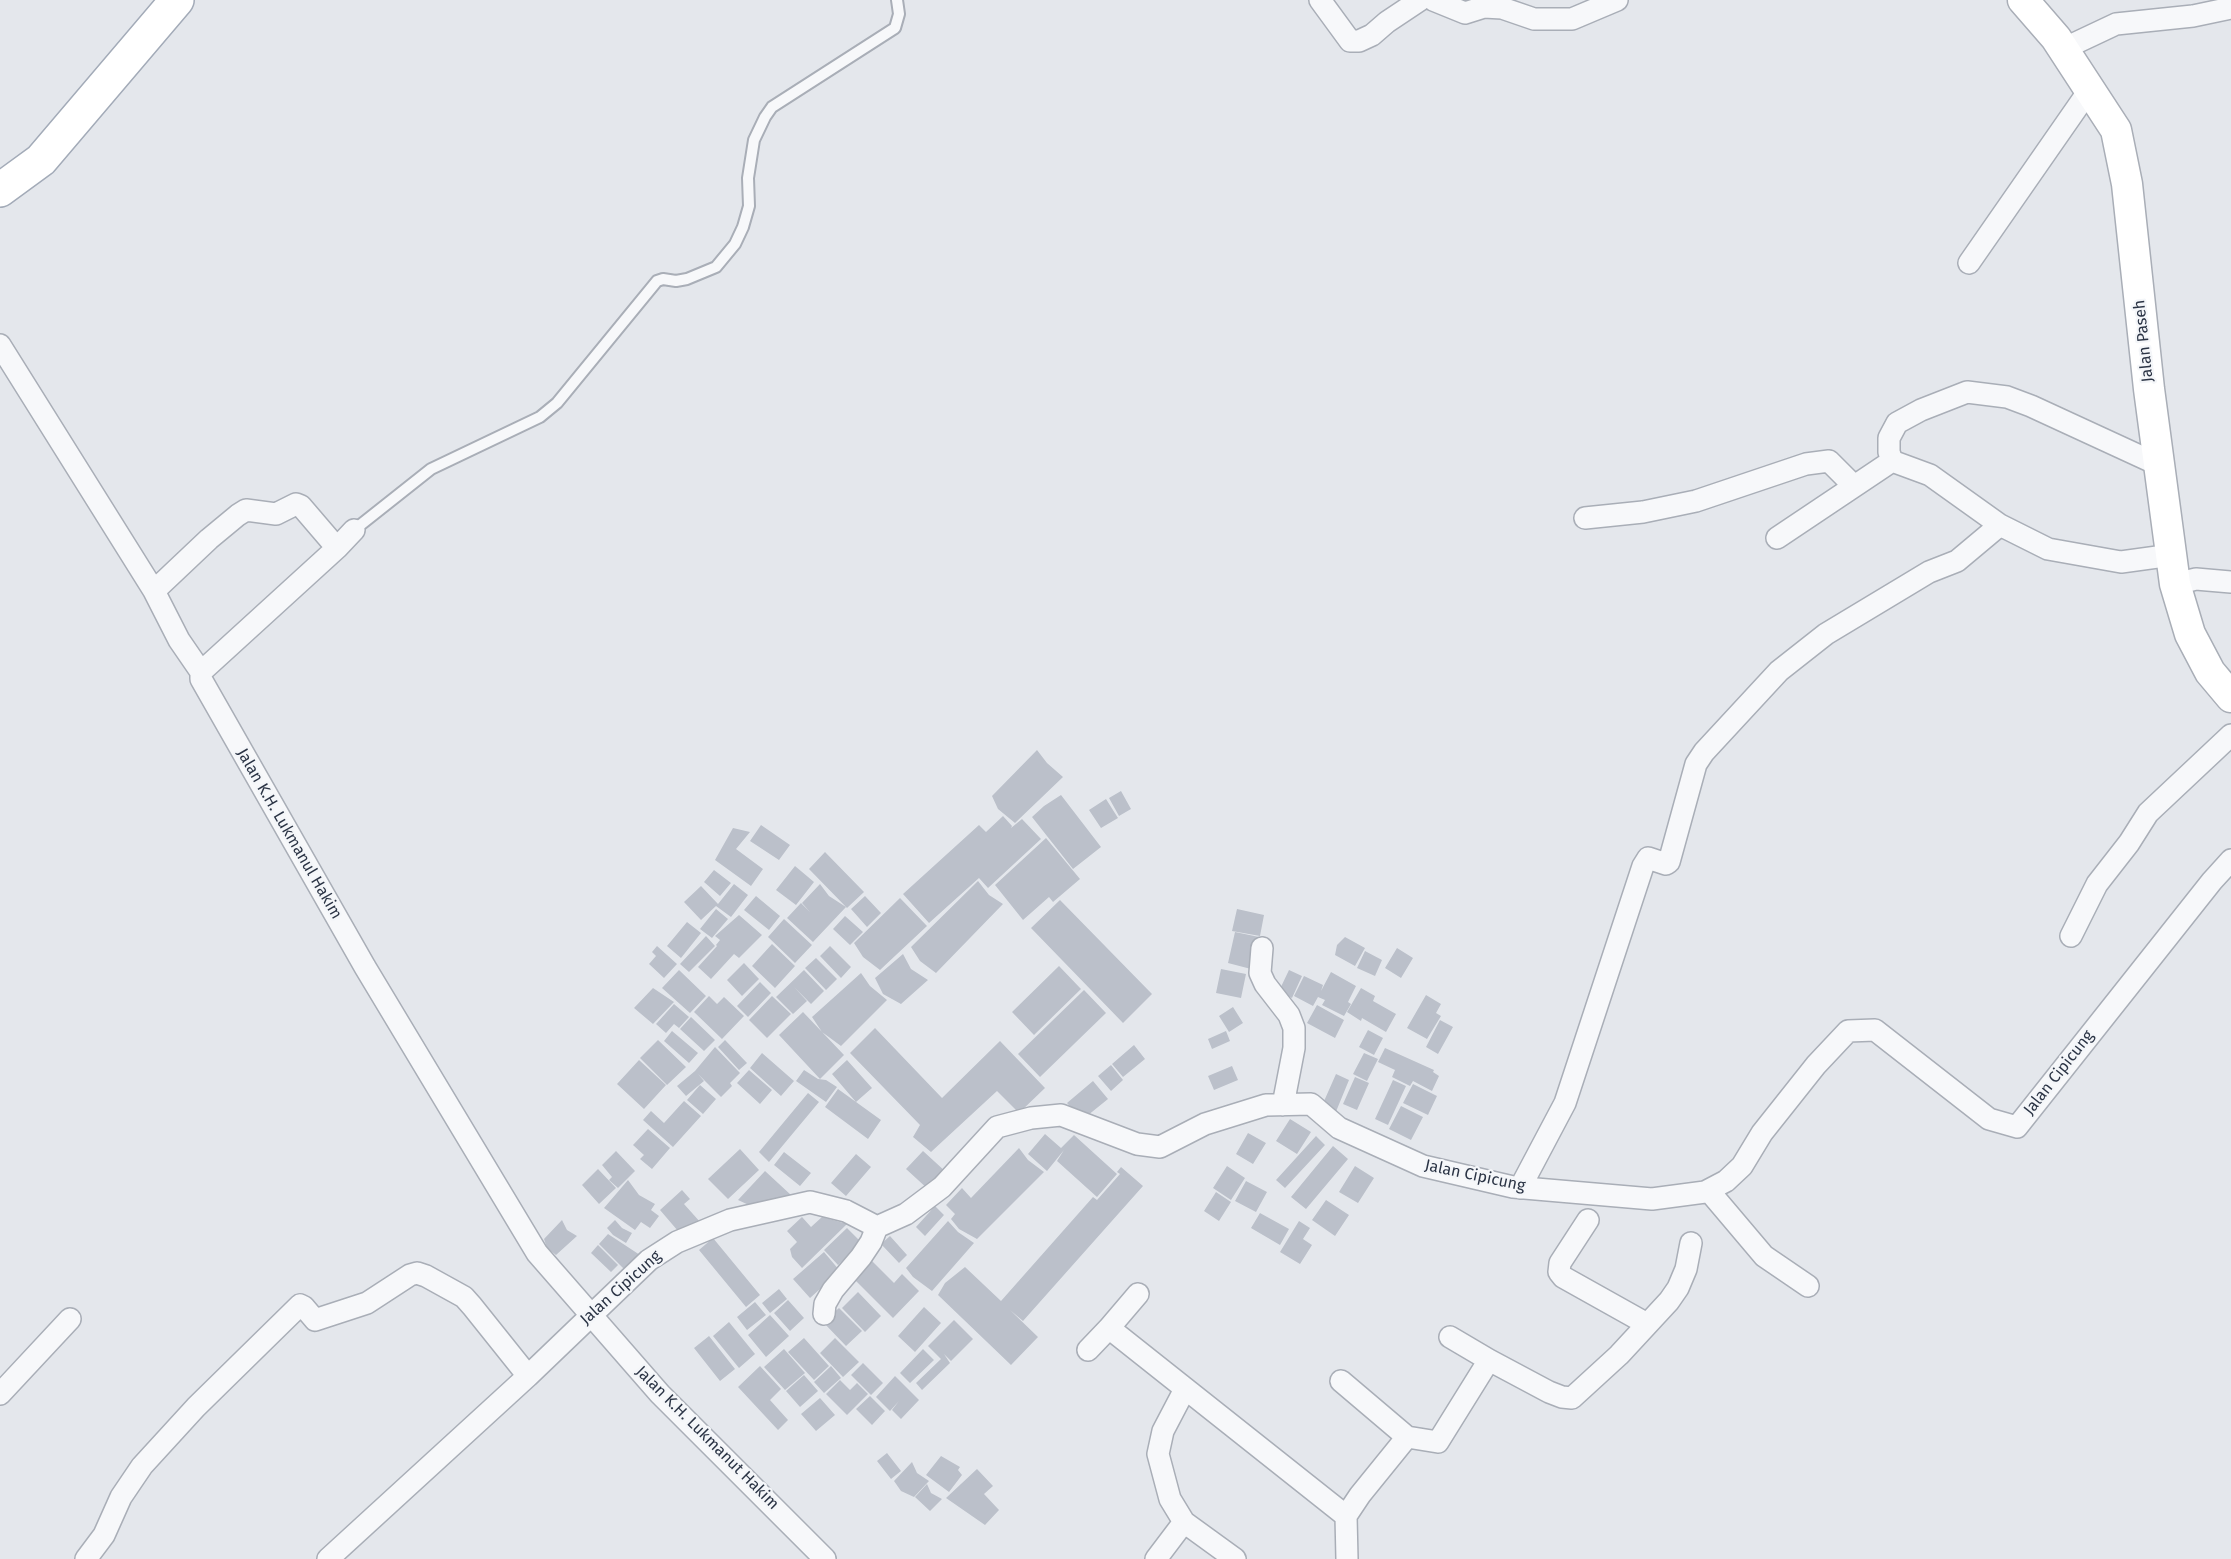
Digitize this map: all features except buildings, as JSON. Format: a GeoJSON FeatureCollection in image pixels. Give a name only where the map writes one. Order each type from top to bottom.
{"type":"FeatureCollection","features":[{"type":"Feature","properties":{"kind":"main road"},"geometry":{"type":"LineString","coordinates":[[0,190],[41,160],[177,0]]}},
{"type":"Feature","properties":{"kind":"street"},"geometry":{"type":"LineString","coordinates":[[1317,0],[1350,41],[1359,42],[1420,0]]}},
{"type":"Feature","properties":{"kind":"street"},"geometry":{"type":"LineString","coordinates":[[1433,0],[1465,13],[1484,7],[1502,8],[1533,19],[1572,19],[1617,0]]}},
{"type":"Feature","properties":{"kind":"street","name":"Jalan Paseh"},"geometry":{"type":"LineString","coordinates":[[2023,0],[2063,49],[2116,130],[2127,184],[2159,465],[2174,569],[2190,634],[2210,672],[2231,697]]}},
{"type":"Feature","properties":{"kind":"street"},"geometry":{"type":"LineString","coordinates":[[2063,49],[2115,24],[2193,16],[2231,8]]}},
{"type":"Feature","properties":{"kind":"street"},"geometry":{"type":"LineString","coordinates":[[1969,263],[2090,89]]}},
{"type":"Feature","properties":{"kind":"street","name":"Jalan K.H. Lukmanul Hakim"},"geometry":{"type":"LineString","coordinates":[[0,345],[154,591],[179,640],[201,672],[201,679],[365,967],[537,1252],[591,1314]]}},
{"type":"Feature","properties":{"kind":"street"},"geometry":{"type":"LineString","coordinates":[[2159,465],[2015,400],[1989,394],[1967,392],[1921,410],[1897,423],[1889,438],[1889,452],[1892,460],[1930,475],[2000,525],[2048,549],[2174,569],[2196,579],[2231,582]]}},
{"type":"Feature","properties":{"kind":"street"},"geometry":{"type":"LineString","coordinates":[[1777,538],[1892,460]]}},
{"type":"Feature","properties":{"kind":"street"},"geometry":{"type":"LineString","coordinates":[[1585,518],[1643,512],[1696,501],[1806,464],[1829,461],[1854,486]]}},
{"type":"Feature","properties":{"kind":"street"},"geometry":{"type":"LineString","coordinates":[[154,591],[209,539],[246,510],[276,514],[296,504],[301,506],[337,548]]}},
{"type":"Feature","properties":{"kind":"street"},"geometry":{"type":"LineString","coordinates":[[1520,1188],[1565,1103],[1645,861],[1648,858],[1666,864],[1669,862],[1696,764],[1704,752],[1779,671],[1826,634],[1929,572],[1957,561],[2000,525]]}},
{"type":"Feature","properties":{"kind":"street"},"geometry":{"type":"LineString","coordinates":[[201,672],[354,530]]}},
{"type":"Feature","properties":{"kind":"street"},"geometry":{"type":"LineString","coordinates":[[2070,936],[2097,884],[2129,843],[2148,813],[2231,735]]}},
{"type":"Feature","properties":{"kind":"street","name":"Jalan Cipicung"},"geometry":{"type":"LineString","coordinates":[[327,1559],[528,1376],[649,1260],[677,1242],[730,1220],[810,1202],[846,1212],[877,1227],[906,1214],[942,1187],[998,1127],[1031,1118],[1061,1115],[1137,1144],[1160,1147],[1204,1124],[1266,1105],[1311,1104],[1339,1128],[1423,1166],[1520,1188],[1652,1199],[1707,1192],[1726,1181],[1742,1166],[1762,1133],[1816,1065],[1848,1031],[1875,1030],[1989,1119],[2017,1127],[2204,890],[2231,860]]}},
{"type":"Feature","properties":{"kind":"street"},"geometry":{"type":"LineString","coordinates":[[1262,948],[1260,973],[1265,984],[1289,1015],[1294,1028],[1294,1048],[1283,1105]]}},
{"type":"Feature","properties":{"kind":"street"},"geometry":{"type":"LineString","coordinates":[[1707,1192],[1764,1256],[1808,1286]]}},
{"type":"Feature","properties":{"kind":"street"},"geometry":{"type":"LineString","coordinates":[[1588,1220],[1560,1263],[1559,1272],[1563,1277],[1647,1324]]}},
{"type":"Feature","properties":{"kind":"street"},"geometry":{"type":"LineString","coordinates":[[824,1314],[825,1304],[833,1290],[861,1257],[877,1227]]}},
{"type":"Feature","properties":{"kind":"street"},"geometry":{"type":"LineString","coordinates":[[1450,1337],[1549,1392],[1572,1398],[1619,1355],[1678,1288],[1686,1269],[1691,1243]]}},
{"type":"Feature","properties":{"kind":"street"},"geometry":{"type":"LineString","coordinates":[[86,1559],[104,1535],[122,1497],[141,1466],[196,1407],[300,1305],[315,1320],[367,1303],[410,1275],[417,1273],[458,1294],[472,1306],[528,1376]]}},
{"type":"Feature","properties":{"kind":"street"},"geometry":{"type":"LineString","coordinates":[[1088,1350],[1138,1294]]}},
{"type":"Feature","properties":{"kind":"street","name":"Jalan K.H. Lukmanut Hakim"},"geometry":{"type":"LineString","coordinates":[[591,1314],[660,1394],[815,1555]]}},
{"type":"Feature","properties":{"kind":"street"},"geometry":{"type":"LineString","coordinates":[[0,1394],[70,1319]]}},
{"type":"Feature","properties":{"kind":"street"},"geometry":{"type":"LineString","coordinates":[[1109,1328],[1346,1516]]}},
{"type":"Feature","properties":{"kind":"street"},"geometry":{"type":"LineString","coordinates":[[1341,1381],[1407,1437],[1438,1442],[1489,1360]]}},
{"type":"Feature","properties":{"kind":"street"},"geometry":{"type":"LineString","coordinates":[[1185,1389],[1163,1431],[1158,1454],[1170,1499],[1184,1522],[1235,1559]]}},
{"type":"Feature","properties":{"kind":"street"},"geometry":{"type":"LineString","coordinates":[[1347,1559],[1346,1516],[1407,1437]]}},
{"type":"Feature","properties":{"kind":"street"},"geometry":{"type":"LineString","coordinates":[[1156,1559],[1184,1522]]}},
{"type":"Feature","properties":{"kind":"lane"},"geometry":{"type":"LineString","coordinates":[[354,530],[431,469],[540,417],[557,403],[657,281],[687,279],[716,267],[735,244],[743,228],[748,206],[748,178],[754,140],[765,117],[772,107],[894,27],[899,14],[897,0]]}}]}
